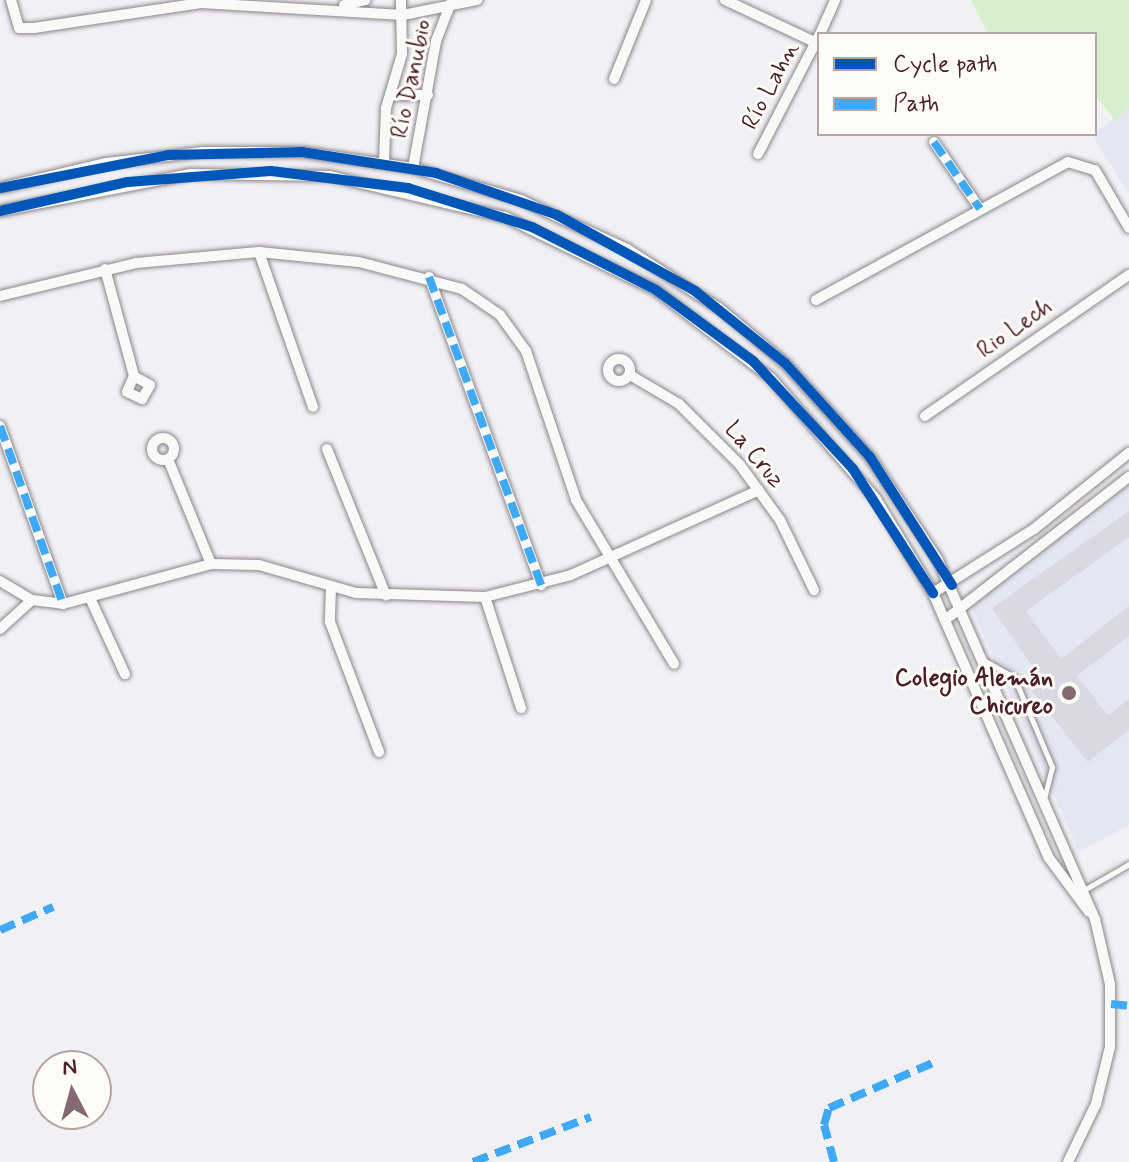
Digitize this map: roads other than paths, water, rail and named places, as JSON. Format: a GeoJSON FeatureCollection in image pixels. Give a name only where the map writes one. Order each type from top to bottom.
{"type":"FeatureCollection","features":[{"type":"Feature","properties":{"kind":"street"},"geometry":{"type":"LineString","coordinates":[[11,0],[19,28],[164,4],[232,1],[335,7],[403,15],[477,0]]}},
{"type":"Feature","properties":{"kind":"street"},"geometry":{"type":"LineString","coordinates":[[335,7],[365,0]]}},
{"type":"Feature","properties":{"kind":"street","name":"Río Danubio"},"geometry":{"type":"LineString","coordinates":[[384,162],[390,95],[402,54],[401,0]]}},
{"type":"Feature","properties":{"kind":"street"},"geometry":{"type":"LineString","coordinates":[[614,79],[646,0]]}},
{"type":"Feature","properties":{"kind":"street"},"geometry":{"type":"LineString","coordinates":[[725,0],[817,38]]}},
{"type":"Feature","properties":{"kind":"street","name":"Río Lahn"},"geometry":{"type":"LineString","coordinates":[[822,32],[835,0]]}},
{"type":"Feature","properties":{"kind":"street","name":"Río Danubio"},"geometry":{"type":"LineString","coordinates":[[413,168],[450,5]]}},
{"type":"Feature","properties":{"kind":"street","name":"Río Lahn"},"geometry":{"type":"LineString","coordinates":[[758,154],[817,43]]}},
{"type":"Feature","properties":{"kind":"street"},"geometry":{"type":"LineString","coordinates":[[390,95],[428,95]]}},
{"type":"Feature","properties":{"kind":"street"},"geometry":{"type":"LineString","coordinates":[[934,142],[980,209]]}},
{"type":"Feature","properties":{"kind":"street"},"geometry":{"type":"LineString","coordinates":[[0,188],[106,163],[203,152],[384,162],[485,188],[627,249],[766,346],[870,457],[952,585],[1042,804],[1095,919],[1110,984],[1110,1047],[1096,1104],[1068,1162]]}},
{"type":"Feature","properties":{"kind":"street"},"geometry":{"type":"LineString","coordinates":[[816,300],[980,209],[1078,161],[1095,170],[1129,228]]}},
{"type":"Feature","properties":{"kind":"street"},"geometry":{"type":"LineString","coordinates":[[0,211],[128,182],[242,171],[360,180],[477,207],[628,274],[753,361],[853,469],[933,593],[1035,829],[1095,919]]}},
{"type":"Feature","properties":{"kind":"street"},"geometry":{"type":"LineString","coordinates":[[477,207],[485,188]]}},
{"type":"Feature","properties":{"kind":"street"},"geometry":{"type":"LineString","coordinates":[[259,252],[313,407]]}},
{"type":"Feature","properties":{"kind":"street"},"geometry":{"type":"LineString","coordinates":[[0,296],[105,269],[259,252],[429,277],[482,301],[519,337],[576,500],[674,664]]}},
{"type":"Feature","properties":{"kind":"street"},"geometry":{"type":"LineString","coordinates":[[105,269],[134,376]]}},
{"type":"Feature","properties":{"kind":"street","name":"Rio Lech"},"geometry":{"type":"LineString","coordinates":[[925,416],[1129,275]]}},
{"type":"Feature","properties":{"kind":"street"},"geometry":{"type":"LineString","coordinates":[[429,277],[541,585]]}},
{"type":"Feature","properties":{"kind":"street"},"geometry":{"type":"LineString","coordinates":[[753,361],[766,346]]}},
{"type":"Feature","properties":{"kind":"street","name":"La Cruz"},"geometry":{"type":"LineString","coordinates":[[630,375],[693,416],[759,490],[814,590]]}},
{"type":"Feature","properties":{"kind":"street"},"geometry":{"type":"LineString","coordinates":[[0,426],[63,604]]}},
{"type":"Feature","properties":{"kind":"street"},"geometry":{"type":"LineString","coordinates":[[327,449],[386,596]]}},
{"type":"Feature","properties":{"kind":"street"},"geometry":{"type":"LineString","coordinates":[[933,593],[952,585],[1034,529],[1129,453]]}},
{"type":"Feature","properties":{"kind":"street"},"geometry":{"type":"LineString","coordinates":[[168,459],[211,564]]}},
{"type":"Feature","properties":{"kind":"street"},"geometry":{"type":"LineString","coordinates":[[945,620],[964,609],[1129,477]]}},
{"type":"Feature","properties":{"kind":"street"},"geometry":{"type":"LineString","coordinates":[[0,581],[32,600],[63,604],[211,564],[259,565],[331,588],[386,596],[485,597],[541,585],[759,490]]}},
{"type":"Feature","properties":{"kind":"street"},"geometry":{"type":"LineString","coordinates":[[1034,529],[1044,544]]}},
{"type":"Feature","properties":{"kind":"street"},"geometry":{"type":"LineString","coordinates":[[331,588],[330,622],[379,752]]}},
{"type":"Feature","properties":{"kind":"street"},"geometry":{"type":"LineString","coordinates":[[485,597],[521,708]]}},
{"type":"Feature","properties":{"kind":"street"},"geometry":{"type":"LineString","coordinates":[[90,598],[125,674]]}},
{"type":"Feature","properties":{"kind":"street"},"geometry":{"type":"LineString","coordinates":[[0,629],[32,600]]}},
{"type":"Feature","properties":{"kind":"street"},"geometry":{"type":"LineString","coordinates":[[1035,829],[1050,821]]}},
{"type":"Feature","properties":{"kind":"lane"},"geometry":{"type":"LineString","coordinates":[[985,661],[1014,677],[1052,767],[1042,804]]}},
{"type":"Feature","properties":{"kind":"lane"},"geometry":{"type":"LineString","coordinates":[[1083,891],[1129,864]]}},
{"type":"Feature","properties":{"kind":"place","name":"Colegio Alemán Chicureo"},"geometry":{"type":"Point","coordinates":[1069,693]}}]}
